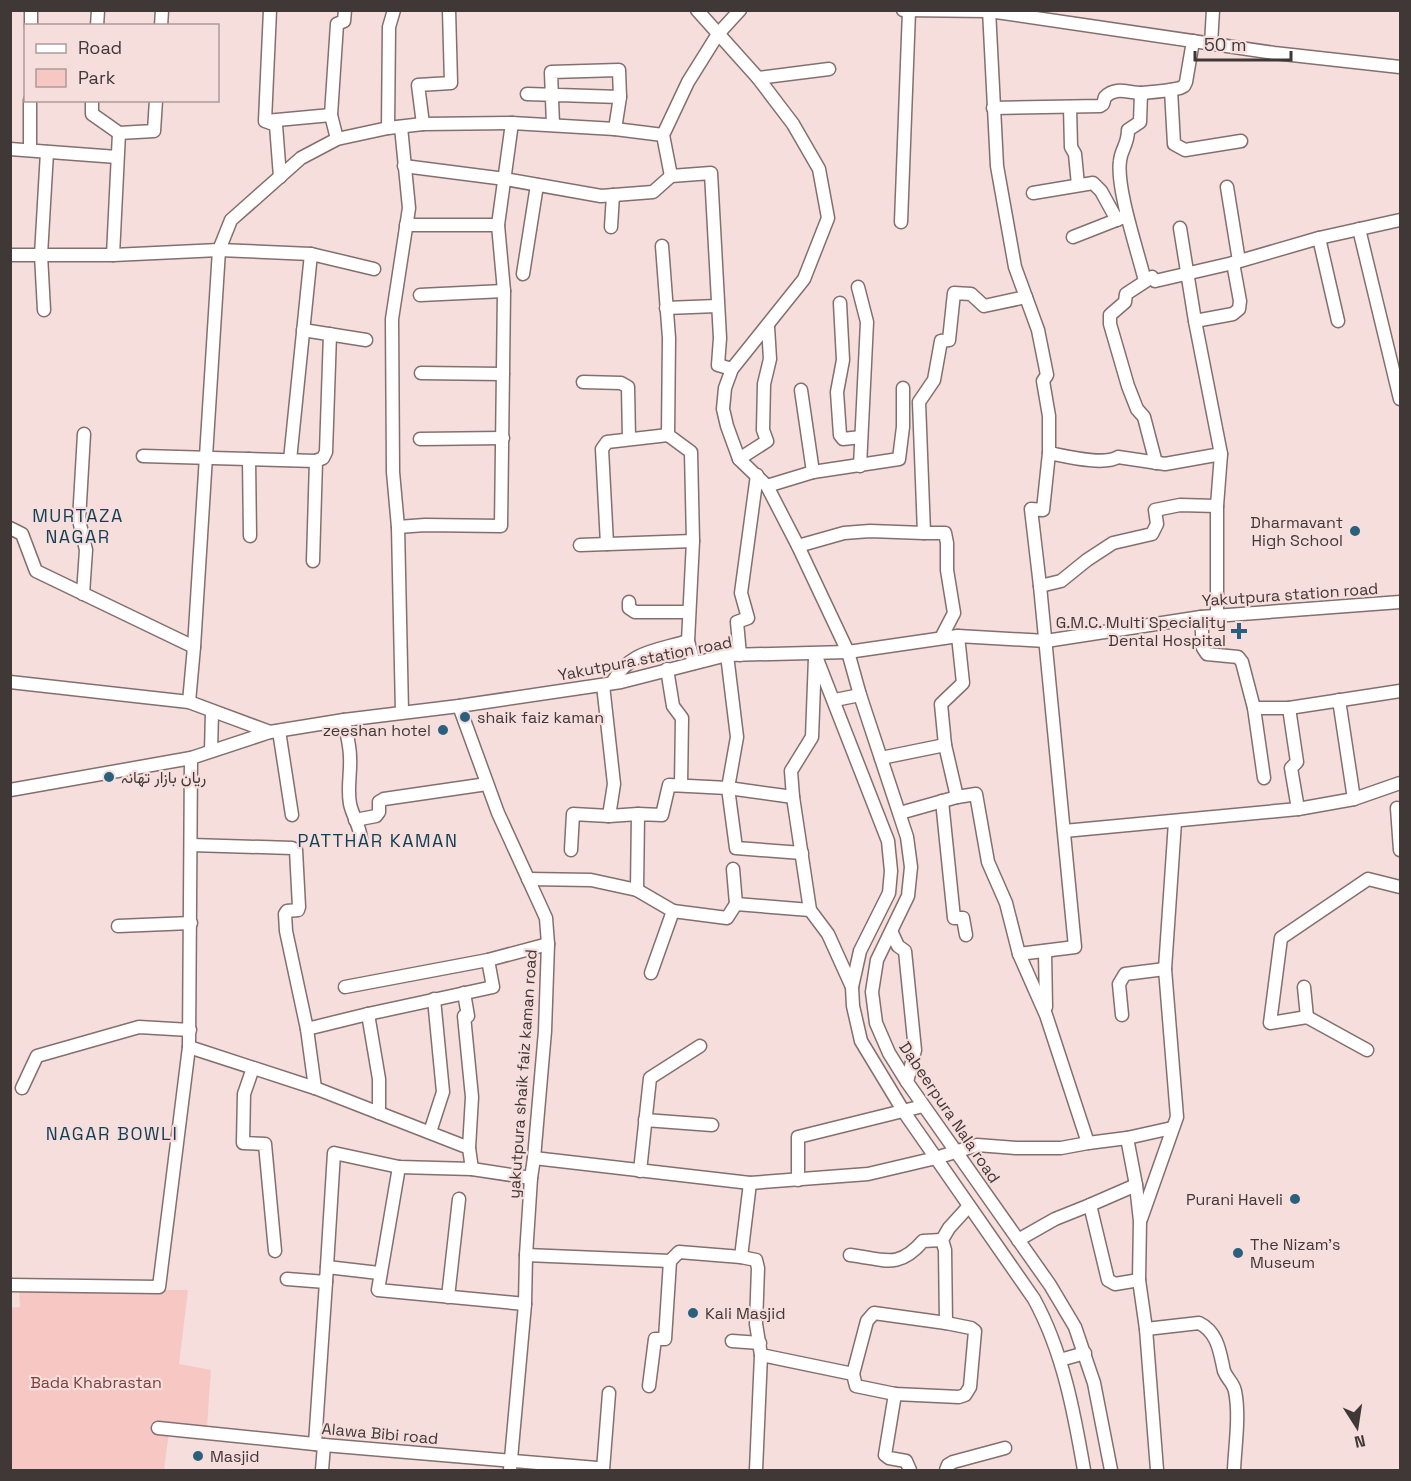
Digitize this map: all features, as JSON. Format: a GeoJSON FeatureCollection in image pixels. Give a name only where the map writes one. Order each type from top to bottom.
{"type":"FeatureCollection","features":[{"type":"Feature","properties":{"kind":"street"},"geometry":{"type":"LineString","coordinates":[[265,121],[270,10]]}},
{"type":"Feature","properties":{"kind":"street"},"geometry":{"type":"LineString","coordinates":[[337,139],[330,115],[337,24],[344,21],[345,10]]}},
{"type":"Feature","properties":{"kind":"street"},"geometry":{"type":"LineString","coordinates":[[388,128],[389,27],[394,10]]}},
{"type":"Feature","properties":{"kind":"street"},"geometry":{"type":"LineString","coordinates":[[423,124],[418,85],[451,83],[448,10]]}},
{"type":"Feature","properties":{"kind":"street"},"geometry":{"type":"LineString","coordinates":[[697,10],[758,78],[793,124],[819,168],[828,218],[804,279],[768,327],[732,369],[725,388],[723,409],[739,459],[767,441],[763,430],[764,384],[770,359],[768,327]]}},
{"type":"Feature","properties":{"kind":"street"},"geometry":{"type":"LineString","coordinates":[[671,176],[663,135],[688,82],[718,34],[740,10]]}},
{"type":"Feature","properties":{"kind":"street"},"geometry":{"type":"LineString","coordinates":[[903,10],[989,10],[1274,53],[1401,67]]}},
{"type":"Feature","properties":{"kind":"street"},"geometry":{"type":"LineString","coordinates":[[989,10],[997,166],[1016,267],[1038,330],[1047,375],[1043,381],[1049,416],[1049,453],[1044,510],[1031,509],[1075,947],[1019,954]]}},
{"type":"Feature","properties":{"kind":"street"},"geometry":{"type":"LineString","coordinates":[[1211,44],[1213,10]]}},
{"type":"Feature","properties":{"kind":"street"},"geometry":{"type":"LineString","coordinates":[[901,222],[909,11]]}},
{"type":"Feature","properties":{"kind":"street"},"geometry":{"type":"LineString","coordinates":[[993,108],[1100,106],[1105,97],[1121,90],[1141,93],[1171,90],[1184,86],[1193,41]]}},
{"type":"Feature","properties":{"kind":"street"},"geometry":{"type":"LineString","coordinates":[[758,78],[829,69]]}},
{"type":"Feature","properties":{"kind":"street"},"geometry":{"type":"LineString","coordinates":[[553,125],[551,72],[619,70],[620,97],[615,129]]}},
{"type":"Feature","properties":{"kind":"street"},"geometry":{"type":"LineString","coordinates":[[1171,90],[1174,144],[1176,146],[1185,150],[1241,141]]}},
{"type":"Feature","properties":{"kind":"street"},"geometry":{"type":"LineString","coordinates":[[1122,218],[1120,160],[1127,144],[1128,130],[1140,122],[1141,93]]}},
{"type":"Feature","properties":{"kind":"street"},"geometry":{"type":"LineString","coordinates":[[527,94],[620,97]]}},
{"type":"Feature","properties":{"kind":"street"},"geometry":{"type":"LineString","coordinates":[[30,102],[30,150]]}},
{"type":"Feature","properties":{"kind":"street"},"geometry":{"type":"LineString","coordinates":[[92,102],[92,114],[119,133],[154,131],[156,102]]}},
{"type":"Feature","properties":{"kind":"street"},"geometry":{"type":"LineString","coordinates":[[1070,107],[1071,147],[1075,154],[1078,185]]}},
{"type":"Feature","properties":{"kind":"street"},"geometry":{"type":"LineString","coordinates":[[265,121],[330,115]]}},
{"type":"Feature","properties":{"kind":"street"},"geometry":{"type":"LineString","coordinates":[[265,121],[276,125],[280,177]]}},
{"type":"Feature","properties":{"kind":"street"},"geometry":{"type":"LineString","coordinates":[[398,527],[501,526],[504,291],[498,225],[512,123]]}},
{"type":"Feature","properties":{"kind":"street"},"geometry":{"type":"LineString","coordinates":[[189,702],[219,250],[231,220],[301,158],[337,139],[388,128],[423,124],[512,123],[615,129],[663,135]]}},
{"type":"Feature","properties":{"kind":"street"},"geometry":{"type":"LineString","coordinates":[[401,127],[409,208],[392,320],[393,472],[398,527],[402,712]]}},
{"type":"Feature","properties":{"kind":"street"},"geometry":{"type":"LineString","coordinates":[[113,255],[119,133]]}},
{"type":"Feature","properties":{"kind":"street"},"geometry":{"type":"LineString","coordinates":[[10,149],[117,157]]}},
{"type":"Feature","properties":{"kind":"street"},"geometry":{"type":"LineString","coordinates":[[44,310],[41,255],[47,152]]}},
{"type":"Feature","properties":{"kind":"street"},"geometry":{"type":"LineString","coordinates":[[404,166],[505,179],[601,196],[653,192],[671,176],[711,173],[720,338],[718,365],[732,369]]}},
{"type":"Feature","properties":{"kind":"street"},"geometry":{"type":"LineString","coordinates":[[1033,193],[1089,183],[1096,185],[1122,218],[1145,281]]}},
{"type":"Feature","properties":{"kind":"street"},"geometry":{"type":"LineString","coordinates":[[523,274],[537,185]]}},
{"type":"Feature","properties":{"kind":"street"},"geometry":{"type":"LineString","coordinates":[[1196,321],[1233,314],[1239,309],[1227,188]]}},
{"type":"Feature","properties":{"kind":"street"},"geometry":{"type":"LineString","coordinates":[[611,227],[613,195]]}},
{"type":"Feature","properties":{"kind":"street"},"geometry":{"type":"LineString","coordinates":[[1073,237],[1122,218]]}},
{"type":"Feature","properties":{"kind":"street"},"geometry":{"type":"LineString","coordinates":[[1156,463],[1144,417],[1137,409],[1128,386],[1110,324],[1110,315],[1125,302],[1126,294],[1152,277],[1155,281],[1187,274],[1319,238],[1401,219]]}},
{"type":"Feature","properties":{"kind":"street"},"geometry":{"type":"LineString","coordinates":[[406,225],[498,225]]}},
{"type":"Feature","properties":{"kind":"street"},"geometry":{"type":"LineString","coordinates":[[1180,228],[1221,454],[1217,506],[1217,615]]}},
{"type":"Feature","properties":{"kind":"street"},"geometry":{"type":"LineString","coordinates":[[1359,229],[1401,399]]}},
{"type":"Feature","properties":{"kind":"street"},"geometry":{"type":"LineString","coordinates":[[1319,238],[1338,321]]}},
{"type":"Feature","properties":{"kind":"street"},"geometry":{"type":"LineString","coordinates":[[662,246],[669,338],[668,435]]}},
{"type":"Feature","properties":{"kind":"street"},"geometry":{"type":"LineString","coordinates":[[10,255],[113,255],[219,250],[311,254],[374,269]]}},
{"type":"Feature","properties":{"kind":"street"},"geometry":{"type":"LineString","coordinates":[[290,460],[311,254]]}},
{"type":"Feature","properties":{"kind":"street"},"geometry":{"type":"LineString","coordinates":[[858,287],[867,322],[860,466]]}},
{"type":"Feature","properties":{"kind":"street"},"geometry":{"type":"LineString","coordinates":[[420,295],[504,291]]}},
{"type":"Feature","properties":{"kind":"street"},"geometry":{"type":"LineString","coordinates":[[924,533],[919,402],[934,380],[941,341],[949,340],[954,293],[971,294],[984,306],[1026,297]]}},
{"type":"Feature","properties":{"kind":"street"},"geometry":{"type":"LineString","coordinates":[[840,303],[843,360],[837,392],[840,435],[843,439],[861,437]]}},
{"type":"Feature","properties":{"kind":"street"},"geometry":{"type":"LineString","coordinates":[[666,308],[717,306]]}},
{"type":"Feature","properties":{"kind":"street"},"geometry":{"type":"LineString","coordinates":[[303,330],[366,340]]}},
{"type":"Feature","properties":{"kind":"street"},"geometry":{"type":"LineString","coordinates":[[143,456],[316,461],[323,458],[326,452],[330,334]]}},
{"type":"Feature","properties":{"kind":"street"},"geometry":{"type":"LineString","coordinates":[[421,373],[503,374]]}},
{"type":"Feature","properties":{"kind":"street"},"geometry":{"type":"LineString","coordinates":[[583,382],[621,383],[628,387],[629,439]]}},
{"type":"Feature","properties":{"kind":"street"},"geometry":{"type":"LineString","coordinates":[[899,459],[903,426],[903,388]]}},
{"type":"Feature","properties":{"kind":"street"},"geometry":{"type":"LineString","coordinates":[[801,390],[813,471]]}},
{"type":"Feature","properties":{"kind":"street"},"geometry":{"type":"LineString","coordinates":[[83,594],[86,550],[79,520],[84,434]]}},
{"type":"Feature","properties":{"kind":"street"},"geometry":{"type":"LineString","coordinates":[[607,544],[602,449],[606,442],[668,435],[691,452],[693,541],[688,641],[694,663]]}},
{"type":"Feature","properties":{"kind":"street"},"geometry":{"type":"LineString","coordinates":[[420,439],[503,438]]}},
{"type":"Feature","properties":{"kind":"street"},"geometry":{"type":"LineString","coordinates":[[1049,453],[1094,460],[1113,461],[1118,458],[1165,464],[1221,454]]}},
{"type":"Feature","properties":{"kind":"street"},"geometry":{"type":"LineString","coordinates":[[249,459],[250,536]]}},
{"type":"Feature","properties":{"kind":"street","name":"Dabeerpura Nala road"},"geometry":{"type":"LineString","coordinates":[[739,459],[767,486],[848,652],[907,837],[911,867],[908,896],[877,960],[872,992],[876,1023],[889,1053],[923,1106],[1050,1285],[1075,1327],[1094,1383],[1111,1470]]}},
{"type":"Feature","properties":{"kind":"street"},"geometry":{"type":"LineString","coordinates":[[767,486],[813,471],[899,459],[921,460]]}},
{"type":"Feature","properties":{"kind":"street"},"geometry":{"type":"LineString","coordinates":[[313,561],[316,461]]}},
{"type":"Feature","properties":{"kind":"street"},"geometry":{"type":"LineString","coordinates":[[740,655],[737,622],[748,618],[741,593],[757,475]]}},
{"type":"Feature","properties":{"kind":"street"},"geometry":{"type":"LineString","coordinates":[[1040,586],[1061,581],[1086,560],[1113,543],[1152,534],[1157,524],[1155,510],[1180,505],[1217,506]]}},
{"type":"Feature","properties":{"kind":"street"},"geometry":{"type":"LineString","coordinates":[[10,528],[22,534],[36,571],[194,647]]}},
{"type":"Feature","properties":{"kind":"street"},"geometry":{"type":"LineString","coordinates":[[798,546],[844,533],[870,531],[945,533],[947,570],[954,613],[941,638]]}},
{"type":"Feature","properties":{"kind":"street"},"geometry":{"type":"LineString","coordinates":[[580,545],[693,541]]}},
{"type":"Feature","properties":{"kind":"street"},"geometry":{"type":"LineString","coordinates":[[629,602],[629,608],[635,612],[689,612]]}},
{"type":"Feature","properties":{"kind":"street","name":"Yakutpura station road"},"geometry":{"type":"LineString","coordinates":[[10,682],[189,702],[274,732],[344,720],[607,684],[727,655],[848,652],[958,636],[1046,641],[1217,615],[1401,602]]}},
{"type":"Feature","properties":{"kind":"street"},"geometry":{"type":"LineString","coordinates":[[1200,617],[1203,648],[1207,654],[1238,657],[1242,662],[1254,708],[1264,778]]}},
{"type":"Feature","properties":{"kind":"street"},"geometry":{"type":"LineString","coordinates":[[957,797],[945,745],[941,704],[963,683],[958,636]]}},
{"type":"Feature","properties":{"kind":"street"},"geometry":{"type":"LineString","coordinates":[[609,816],[614,784],[607,684],[633,658],[688,641]]}},
{"type":"Feature","properties":{"kind":"street"},"geometry":{"type":"LineString","coordinates":[[815,654],[835,700],[888,841],[891,871],[889,893],[860,951],[852,987],[853,1006],[861,1041],[904,1112],[1035,1299],[1048,1324],[1060,1360],[1084,1470]]}},
{"type":"Feature","properties":{"kind":"street"},"geometry":{"type":"LineString","coordinates":[[815,654],[812,737],[791,771],[810,910],[828,934],[852,987]]}},
{"type":"Feature","properties":{"kind":"street"},"geometry":{"type":"LineString","coordinates":[[727,655],[737,737],[728,788],[736,848],[802,854]]}},
{"type":"Feature","properties":{"kind":"street"},"geometry":{"type":"LineString","coordinates":[[667,669],[674,706],[682,718],[681,785]]}},
{"type":"Feature","properties":{"kind":"street"},"geometry":{"type":"LineString","coordinates":[[1254,708],[1289,708],[1401,691]]}},
{"type":"Feature","properties":{"kind":"street"},"geometry":{"type":"LineString","coordinates":[[835,700],[860,695]]}},
{"type":"Feature","properties":{"kind":"street"},"geometry":{"type":"LineString","coordinates":[[1339,700],[1354,799]]}},
{"type":"Feature","properties":{"kind":"street","name":"yakutpura shaik faiz kaman road"},"geometry":{"type":"LineString","coordinates":[[459,706],[498,813],[546,918],[548,944],[545,1031],[531,1178],[525,1304],[511,1465]]}},
{"type":"Feature","properties":{"kind":"street"},"geometry":{"type":"LineString","coordinates":[[1289,708],[1297,762],[1291,768],[1298,809]]}},
{"type":"Feature","properties":{"kind":"street"},"geometry":{"type":"LineString","coordinates":[[211,751],[212,712]]}},
{"type":"Feature","properties":{"kind":"street"},"geometry":{"type":"LineString","coordinates":[[344,720],[350,756],[350,804],[355,820],[360,826],[362,839]]}},
{"type":"Feature","properties":{"kind":"street"},"geometry":{"type":"LineString","coordinates":[[10,790],[191,758],[274,732],[292,815]]}},
{"type":"Feature","properties":{"kind":"street"},"geometry":{"type":"LineString","coordinates":[[880,758],[945,745]]}},
{"type":"Feature","properties":{"kind":"street"},"geometry":{"type":"LineString","coordinates":[[10,1285],[159,1287],[189,1047],[191,758]]}},
{"type":"Feature","properties":{"kind":"street"},"geometry":{"type":"LineString","coordinates":[[1064,831],[1298,809],[1354,799],[1401,783]]}},
{"type":"Feature","properties":{"kind":"street"},"geometry":{"type":"LineString","coordinates":[[355,820],[376,816],[379,812],[379,802],[384,799],[487,784]]}},
{"type":"Feature","properties":{"kind":"street"},"geometry":{"type":"LineString","coordinates":[[571,850],[573,814],[662,815],[669,785],[728,788],[794,797]]}},
{"type":"Feature","properties":{"kind":"street"},"geometry":{"type":"LineString","coordinates":[[900,813],[976,794],[988,862],[1006,903],[1019,954],[1046,1015],[1088,1143]]}},
{"type":"Feature","properties":{"kind":"street"},"geometry":{"type":"LineString","coordinates":[[942,801],[954,918],[963,918],[966,935]]}},
{"type":"Feature","properties":{"kind":"street"},"geometry":{"type":"LineString","coordinates":[[1397,808],[1401,850]]}},
{"type":"Feature","properties":{"kind":"street"},"geometry":{"type":"LineString","coordinates":[[637,890],[638,814]]}},
{"type":"Feature","properties":{"kind":"street"},"geometry":{"type":"LineString","coordinates":[[1140,1221],[1177,1117],[1165,969],[1175,822]]}},
{"type":"Feature","properties":{"kind":"street"},"geometry":{"type":"LineString","coordinates":[[888,841],[907,837]]}},
{"type":"Feature","properties":{"kind":"street"},"geometry":{"type":"LineString","coordinates":[[191,845],[292,848],[296,850],[299,907],[298,910],[286,911],[286,931],[307,1029],[315,1088]]}},
{"type":"Feature","properties":{"kind":"street"},"geometry":{"type":"LineString","coordinates":[[528,879],[591,880],[637,890],[673,911],[727,918],[736,904],[733,869]]}},
{"type":"Feature","properties":{"kind":"street"},"geometry":{"type":"LineString","coordinates":[[1368,1050],[1307,1017],[1270,1023],[1281,938],[1368,879],[1401,887]]}},
{"type":"Feature","properties":{"kind":"street"},"geometry":{"type":"LineString","coordinates":[[736,904],[810,910]]}},
{"type":"Feature","properties":{"kind":"street"},"geometry":{"type":"LineString","coordinates":[[651,973],[673,911]]}},
{"type":"Feature","properties":{"kind":"street"},"geometry":{"type":"LineString","coordinates":[[118,926],[191,923]]}},
{"type":"Feature","properties":{"kind":"street"},"geometry":{"type":"LineString","coordinates":[[869,933],[889,937],[905,951],[915,1050],[908,1082]]}},
{"type":"Feature","properties":{"kind":"street"},"geometry":{"type":"LineString","coordinates":[[345,987],[488,960],[548,944]]}},
{"type":"Feature","properties":{"kind":"street"},"geometry":{"type":"LineString","coordinates":[[1045,951],[1046,1015]]}},
{"type":"Feature","properties":{"kind":"street"},"geometry":{"type":"LineString","coordinates":[[307,1029],[493,987],[488,960]]}},
{"type":"Feature","properties":{"kind":"street"},"geometry":{"type":"LineString","coordinates":[[1122,1015],[1119,984],[1125,974],[1165,969]]}},
{"type":"Feature","properties":{"kind":"street"},"geometry":{"type":"LineString","coordinates":[[1304,987],[1307,1017]]}},
{"type":"Feature","properties":{"kind":"street"},"geometry":{"type":"LineString","coordinates":[[464,993],[468,1016],[464,1016],[472,1097],[469,1148],[472,1169]]}},
{"type":"Feature","properties":{"kind":"street"},"geometry":{"type":"LineString","coordinates":[[430,1132],[444,1092],[434,999]]}},
{"type":"Feature","properties":{"kind":"street"},"geometry":{"type":"LineString","coordinates":[[368,1014],[379,1079],[379,1113]]}},
{"type":"Feature","properties":{"kind":"street"},"geometry":{"type":"LineString","coordinates":[[22,1088],[37,1056],[139,1027],[190,1030]]}},
{"type":"Feature","properties":{"kind":"street"},"geometry":{"type":"LineString","coordinates":[[640,1171],[650,1078],[700,1046]]}},
{"type":"Feature","properties":{"kind":"street"},"geometry":{"type":"LineString","coordinates":[[189,1047],[315,1088],[469,1148]]}},
{"type":"Feature","properties":{"kind":"street"},"geometry":{"type":"LineString","coordinates":[[253,1068],[244,1094],[243,1143],[265,1144],[275,1251]]}},
{"type":"Feature","properties":{"kind":"street"},"geometry":{"type":"LineString","coordinates":[[798,1180],[798,1137],[923,1106]]}},
{"type":"Feature","properties":{"kind":"street"},"geometry":{"type":"LineString","coordinates":[[645,1120],[712,1125]]}},
{"type":"Feature","properties":{"kind":"street"},"geometry":{"type":"LineString","coordinates":[[534,1158],[750,1183],[868,1174],[936,1158],[977,1145],[1061,1149],[1172,1128]]}},
{"type":"Feature","properties":{"kind":"street"},"geometry":{"type":"LineString","coordinates":[[1127,1138],[1140,1221],[1139,1280],[1146,1329],[1157,1470]]}},
{"type":"Feature","properties":{"kind":"street"},"geometry":{"type":"LineString","coordinates":[[322,1470],[319,1444],[334,1154],[399,1167],[472,1169],[531,1178]]}},
{"type":"Feature","properties":{"kind":"street"},"geometry":{"type":"LineString","coordinates":[[399,1167],[379,1273],[378,1290],[525,1304]]}},
{"type":"Feature","properties":{"kind":"street"},"geometry":{"type":"LineString","coordinates":[[741,1257],[750,1183]]}},
{"type":"Feature","properties":{"kind":"street"},"geometry":{"type":"LineString","coordinates":[[1018,1240],[1055,1219],[1136,1185]]}},
{"type":"Feature","properties":{"kind":"street"},"geometry":{"type":"LineString","coordinates":[[448,1297],[459,1199]]}},
{"type":"Feature","properties":{"kind":"street"},"geometry":{"type":"LineString","coordinates":[[1090,1205],[1108,1280],[1115,1284],[1139,1280]]}},
{"type":"Feature","properties":{"kind":"street"},"geometry":{"type":"LineString","coordinates":[[942,1240],[969,1206]]}},
{"type":"Feature","properties":{"kind":"street"},"geometry":{"type":"LineString","coordinates":[[850,1255],[903,1259],[922,1241],[942,1240]]}},
{"type":"Feature","properties":{"kind":"street"},"geometry":{"type":"LineString","coordinates":[[942,1240],[945,1250],[946,1323]]}},
{"type":"Feature","properties":{"kind":"street"},"geometry":{"type":"LineString","coordinates":[[649,1386],[655,1339],[665,1339],[670,1261],[679,1252],[756,1260],[758,1264],[756,1324],[761,1349],[756,1470]]}},
{"type":"Feature","properties":{"kind":"street"},"geometry":{"type":"LineString","coordinates":[[526,1255],[670,1261]]}},
{"type":"Feature","properties":{"kind":"street"},"geometry":{"type":"LineString","coordinates":[[327,1267],[379,1273]]}},
{"type":"Feature","properties":{"kind":"street"},"geometry":{"type":"LineString","coordinates":[[287,1279],[326,1282]]}},
{"type":"Feature","properties":{"kind":"street"},"geometry":{"type":"LineString","coordinates":[[874,1313],[946,1323],[971,1328],[975,1331],[968,1391],[965,1395],[954,1397],[895,1394],[856,1386],[853,1374],[867,1321],[874,1313]]}},
{"type":"Feature","properties":{"kind":"street"},"geometry":{"type":"LineString","coordinates":[[1146,1329],[1200,1323],[1205,1326],[1219,1345],[1225,1374],[1232,1382],[1236,1400],[1234,1470]]}},
{"type":"Feature","properties":{"kind":"street"},"geometry":{"type":"LineString","coordinates":[[732,1341],[853,1374]]}},
{"type":"Feature","properties":{"kind":"street"},"geometry":{"type":"LineString","coordinates":[[1060,1360],[1085,1353]]}},
{"type":"Feature","properties":{"kind":"street"},"geometry":{"type":"LineString","coordinates":[[603,1470],[609,1393]]}},
{"type":"Feature","properties":{"kind":"street"},"geometry":{"type":"LineString","coordinates":[[895,1394],[885,1455],[906,1461],[910,1470]]}},
{"type":"Feature","properties":{"kind":"street","name":"Alawa Bibi road"},"geometry":{"type":"LineString","coordinates":[[158,1428],[511,1465],[597,1468],[598,1470]]}},
{"type":"Feature","properties":{"kind":"street"},"geometry":{"type":"LineString","coordinates":[[946,1470],[953,1462],[1005,1448]]}},
{"type":"Feature","properties":{"kind":"green space","name":"Bada Khabrastan"},"geometry":{"type":"Polygon","coordinates":[[[19,1290],[188,1290],[179,1364],[211,1370],[207,1426],[170,1424],[164,1470],[11,1470],[10,1308],[20,1307],[19,1290]]]}},
{"type":"Feature","properties":{"kind":"place","name":"Dharmavant High School"},"geometry":{"type":"Point","coordinates":[1355,531]}},
{"type":"Feature","properties":{"kind":"place","name":"G.M.C. Multi Speciality Dental Hospital"},"geometry":{"type":"Point","coordinates":[1239,631]}},
{"type":"Feature","properties":{"kind":"place","name":"shaik faiz kaman"},"geometry":{"type":"Point","coordinates":[465,717]}},
{"type":"Feature","properties":{"kind":"place","name":"zeeshan hotel"},"geometry":{"type":"Point","coordinates":[443,730]}},
{"type":"Feature","properties":{"kind":"place","name":"ریان بازار تھانہ"},"geometry":{"type":"Point","coordinates":[109,777]}},
{"type":"Feature","properties":{"kind":"place","name":"Purani Haveli"},"geometry":{"type":"Point","coordinates":[1295,1199]}},
{"type":"Feature","properties":{"kind":"place","name":"The Nizam's Museum"},"geometry":{"type":"Point","coordinates":[1238,1253]}},
{"type":"Feature","properties":{"kind":"place","name":"Kali Masjid"},"geometry":{"type":"Point","coordinates":[693,1313]}},
{"type":"Feature","properties":{"kind":"place","name":"Masjid"},"geometry":{"type":"Point","coordinates":[198,1456]}},
{"type":"Feature","properties":{"kind":"district","name":"MURTAZA NAGAR"},"geometry":{"type":"Point","coordinates":[78,526]}},
{"type":"Feature","properties":{"kind":"district","name":"PATTHAR KAMAN"},"geometry":{"type":"Point","coordinates":[378,841]}},
{"type":"Feature","properties":{"kind":"district","name":"NAGAR BOWLI"},"geometry":{"type":"Point","coordinates":[112,1134]}}]}
